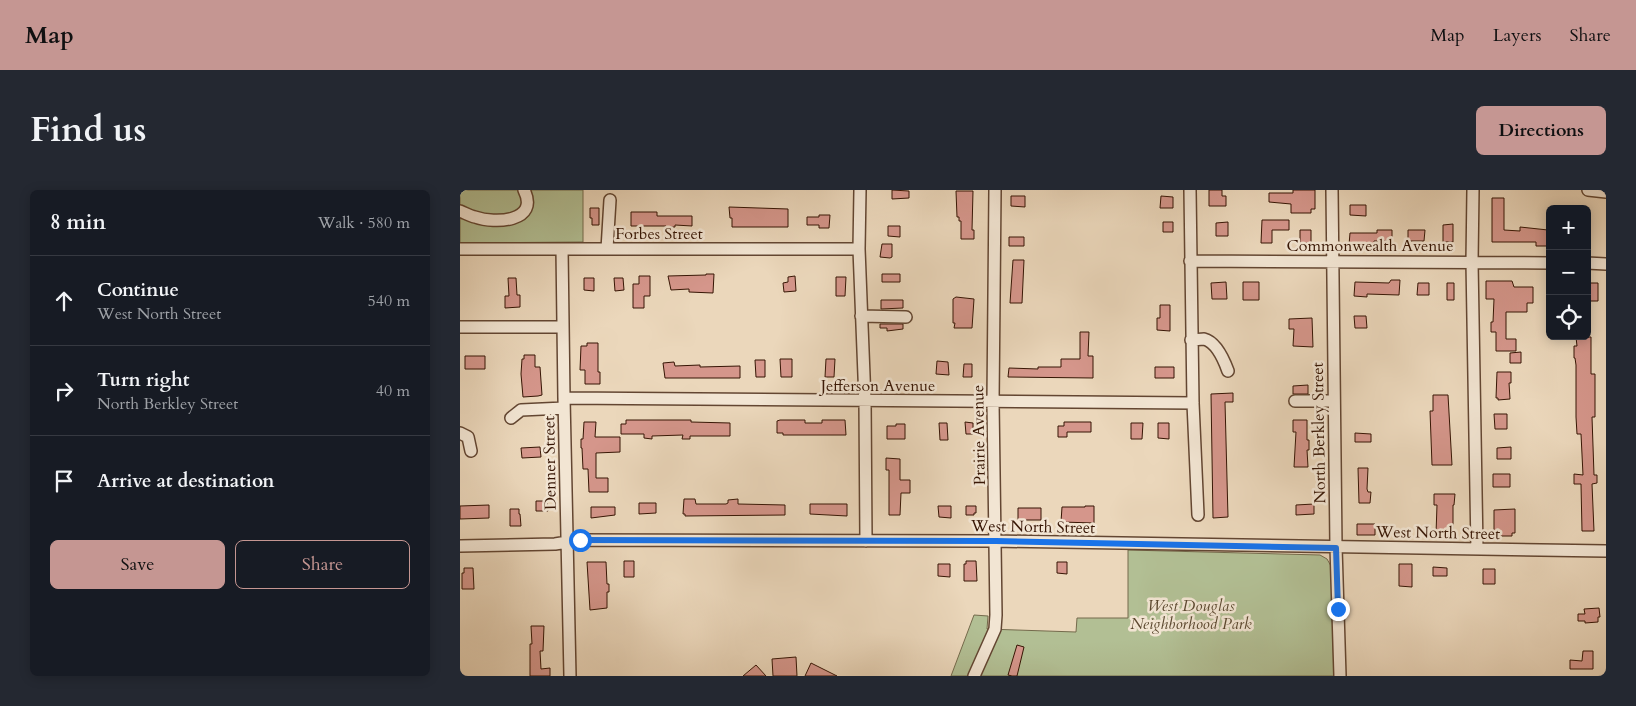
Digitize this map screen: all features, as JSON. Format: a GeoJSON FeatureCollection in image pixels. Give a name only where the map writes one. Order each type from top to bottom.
{"type":"FeatureCollection","features":[{"type":"Feature","properties":{"kind":"street"},"geometry":{"type":"LineString","coordinates":[[460,211],[476,218],[508,219],[520,216],[526,208],[527,198],[524,190]]}},
{"type":"Feature","properties":{"kind":"street"},"geometry":{"type":"LineString","coordinates":[[860,190],[859,250],[865,401],[866,541]]}},
{"type":"Feature","properties":{"kind":"street","name":"Prairie Avenue"},"geometry":{"type":"LineString","coordinates":[[974,676],[995,629],[995,190]]}},
{"type":"Feature","properties":{"kind":"street"},"geometry":{"type":"LineString","coordinates":[[1190,190],[1193,403],[1198,515]]}},
{"type":"Feature","properties":{"kind":"street","name":"North Berkley Street"},"geometry":{"type":"LineString","coordinates":[[1332,190],[1336,548],[1340,676]]}},
{"type":"Feature","properties":{"kind":"street"},"geometry":{"type":"LineString","coordinates":[[1473,190],[1472,262],[1477,549]]}},
{"type":"Feature","properties":{"kind":"street"},"geometry":{"type":"LineString","coordinates":[[1588,190],[1606,192]]}},
{"type":"Feature","properties":{"kind":"street"},"geometry":{"type":"LineString","coordinates":[[607,249],[610,200]]}},
{"type":"Feature","properties":{"kind":"street","name":"Forbes Street"},"geometry":{"type":"LineString","coordinates":[[460,249],[859,250]]}},
{"type":"Feature","properties":{"kind":"street","name":"Denner Street"},"geometry":{"type":"LineString","coordinates":[[562,249],[570,676]]}},
{"type":"Feature","properties":{"kind":"street","name":"Commonwealth Avenue"},"geometry":{"type":"LineString","coordinates":[[1190,261],[1546,263]]}},
{"type":"Feature","properties":{"kind":"street"},"geometry":{"type":"LineString","coordinates":[[1591,263],[1606,264]]}},
{"type":"Feature","properties":{"kind":"street"},"geometry":{"type":"LineString","coordinates":[[862,316],[906,317]]}},
{"type":"Feature","properties":{"kind":"street"},"geometry":{"type":"LineString","coordinates":[[460,327],[563,327]]}},
{"type":"Feature","properties":{"kind":"street"},"geometry":{"type":"LineString","coordinates":[[1192,340],[1205,340],[1213,345],[1228,370]]}},
{"type":"Feature","properties":{"kind":"street","name":"Jefferson Avenue"},"geometry":{"type":"LineString","coordinates":[[511,418],[521,410],[564,403],[865,401],[1193,403]]}},
{"type":"Feature","properties":{"kind":"street"},"geometry":{"type":"LineString","coordinates":[[1295,401],[1334,401]]}},
{"type":"Feature","properties":{"kind":"street"},"geometry":{"type":"LineString","coordinates":[[460,432],[468,437],[471,451]]}},
{"type":"Feature","properties":{"kind":"street","name":"West North Street"},"geometry":{"type":"LineString","coordinates":[[460,546],[554,544],[580,540],[996,541],[1606,551]]}},
{"type":"Feature","properties":{"kind":"green space"},"geometry":{"type":"Polygon","coordinates":[[[460,190],[583,190],[583,242],[460,243],[460,190]]]}},
{"type":"Feature","properties":{"kind":"green space","name":"West Douglas Neighborhood Park"},"geometry":{"type":"Polygon","coordinates":[[[1128,550],[1320,555],[1327,559],[1331,566],[1334,676],[951,676],[974,615],[988,616],[987,629],[1076,632],[1077,618],[1128,618],[1128,550]]]}},
{"type":"Feature","properties":{"kind":"building"},"geometry":{"type":"Polygon","coordinates":[[[892,190],[909,191],[909,198],[892,199],[892,190]]]}},
{"type":"Feature","properties":{"kind":"building"},"geometry":{"type":"Polygon","coordinates":[[[1209,190],[1222,190],[1222,196],[1226,196],[1226,206],[1209,206],[1209,190]]]}},
{"type":"Feature","properties":{"kind":"building"},"geometry":{"type":"Polygon","coordinates":[[[1293,190],[1315,190],[1315,209],[1311,209],[1311,213],[1291,213],[1291,204],[1269,202],[1269,193],[1293,193],[1293,190]]]}},
{"type":"Feature","properties":{"kind":"building"},"geometry":{"type":"Polygon","coordinates":[[[956,191],[973,191],[972,230],[974,230],[974,239],[961,239],[961,221],[957,217],[956,191]]]}},
{"type":"Feature","properties":{"kind":"building"},"geometry":{"type":"Polygon","coordinates":[[[1011,196],[1025,196],[1025,207],[1011,206],[1011,196]]]}},
{"type":"Feature","properties":{"kind":"building"},"geometry":{"type":"Polygon","coordinates":[[[1161,196],[1173,197],[1173,208],[1160,208],[1161,196]]]}},
{"type":"Feature","properties":{"kind":"building"},"geometry":{"type":"Polygon","coordinates":[[[1492,198],[1504,198],[1504,230],[1520,231],[1520,227],[1546,230],[1546,246],[1536,246],[1536,242],[1492,242],[1492,198]]]}},
{"type":"Feature","properties":{"kind":"building"},"geometry":{"type":"Polygon","coordinates":[[[1350,205],[1366,205],[1366,216],[1350,215],[1350,205]]]}},
{"type":"Feature","properties":{"kind":"building"},"geometry":{"type":"Polygon","coordinates":[[[729,207],[788,209],[788,227],[732,227],[729,207]]]}},
{"type":"Feature","properties":{"kind":"building"},"geometry":{"type":"Polygon","coordinates":[[[590,208],[599,208],[599,225],[592,225],[590,208]]]}},
{"type":"Feature","properties":{"kind":"building"},"geometry":{"type":"Polygon","coordinates":[[[631,212],[657,212],[657,216],[692,216],[692,226],[631,226],[631,212]]]}},
{"type":"Feature","properties":{"kind":"building"},"geometry":{"type":"Polygon","coordinates":[[[819,215],[830,215],[829,228],[819,228],[819,225],[807,225],[807,217],[819,217],[819,215]]]}},
{"type":"Feature","properties":{"kind":"building"},"geometry":{"type":"Polygon","coordinates":[[[1262,220],[1289,220],[1289,230],[1272,230],[1272,243],[1261,243],[1262,220]]]}},
{"type":"Feature","properties":{"kind":"building"},"geometry":{"type":"Polygon","coordinates":[[[1163,222],[1173,222],[1173,232],[1163,232],[1163,222]]]}},
{"type":"Feature","properties":{"kind":"building"},"geometry":{"type":"Polygon","coordinates":[[[1228,222],[1228,236],[1216,236],[1216,223],[1228,222]]]}},
{"type":"Feature","properties":{"kind":"building"},"geometry":{"type":"Polygon","coordinates":[[[1453,224],[1453,242],[1443,242],[1443,225],[1453,224]]]}},
{"type":"Feature","properties":{"kind":"building"},"geometry":{"type":"Polygon","coordinates":[[[888,226],[900,226],[900,237],[888,236],[888,226]]]}},
{"type":"Feature","properties":{"kind":"building"},"geometry":{"type":"Polygon","coordinates":[[[1300,230],[1311,230],[1311,243],[1300,243],[1300,230]]]}},
{"type":"Feature","properties":{"kind":"building"},"geometry":{"type":"Polygon","coordinates":[[[1377,230],[1392,230],[1392,241],[1374,241],[1374,248],[1366,248],[1366,244],[1349,245],[1350,233],[1377,233],[1377,230]]]}},
{"type":"Feature","properties":{"kind":"building"},"geometry":{"type":"Polygon","coordinates":[[[1408,230],[1425,230],[1424,241],[1408,241],[1408,230]]]}},
{"type":"Feature","properties":{"kind":"building"},"geometry":{"type":"Polygon","coordinates":[[[1009,237],[1024,237],[1024,246],[1009,246],[1009,237]]]}},
{"type":"Feature","properties":{"kind":"building"},"geometry":{"type":"Polygon","coordinates":[[[882,244],[892,244],[892,257],[880,257],[882,244]]]}},
{"type":"Feature","properties":{"kind":"building"},"geometry":{"type":"Polygon","coordinates":[[[1013,260],[1024,260],[1022,303],[1010,303],[1013,260]]]}},
{"type":"Feature","properties":{"kind":"building"},"geometry":{"type":"Polygon","coordinates":[[[714,274],[713,293],[689,292],[689,289],[671,290],[668,276],[714,274]]]}},
{"type":"Feature","properties":{"kind":"building"},"geometry":{"type":"Polygon","coordinates":[[[882,274],[900,274],[900,282],[882,282],[882,274]]]}},
{"type":"Feature","properties":{"kind":"building"},"geometry":{"type":"Polygon","coordinates":[[[639,276],[650,276],[650,296],[644,296],[644,308],[633,308],[633,284],[639,284],[639,276]]]}},
{"type":"Feature","properties":{"kind":"building"},"geometry":{"type":"Polygon","coordinates":[[[795,276],[796,291],[784,292],[783,283],[788,282],[788,277],[795,276]]]}},
{"type":"Feature","properties":{"kind":"building"},"geometry":{"type":"Polygon","coordinates":[[[836,277],[846,277],[845,296],[836,296],[836,277]]]}},
{"type":"Feature","properties":{"kind":"building"},"geometry":{"type":"Polygon","coordinates":[[[508,278],[516,278],[517,295],[520,295],[520,307],[505,308],[505,296],[509,296],[508,278]]]}},
{"type":"Feature","properties":{"kind":"building"},"geometry":{"type":"Polygon","coordinates":[[[584,278],[594,278],[594,291],[584,290],[584,278]]]}},
{"type":"Feature","properties":{"kind":"building"},"geometry":{"type":"Polygon","coordinates":[[[614,278],[623,278],[624,290],[615,291],[614,278]]]}},
{"type":"Feature","properties":{"kind":"building"},"geometry":{"type":"Polygon","coordinates":[[[1391,280],[1400,280],[1399,295],[1367,294],[1367,297],[1354,296],[1355,282],[1389,283],[1391,280]]]}},
{"type":"Feature","properties":{"kind":"building"},"geometry":{"type":"Polygon","coordinates":[[[1486,281],[1512,281],[1514,287],[1533,287],[1533,303],[1527,303],[1527,312],[1506,312],[1506,339],[1516,339],[1516,351],[1496,351],[1496,332],[1491,332],[1494,299],[1486,299],[1486,281]]]}},
{"type":"Feature","properties":{"kind":"building"},"geometry":{"type":"Polygon","coordinates":[[[1226,282],[1227,299],[1212,299],[1211,283],[1226,282]]]}},
{"type":"Feature","properties":{"kind":"building"},"geometry":{"type":"Polygon","coordinates":[[[1243,282],[1259,282],[1259,300],[1243,300],[1243,282]]]}},
{"type":"Feature","properties":{"kind":"building"},"geometry":{"type":"Polygon","coordinates":[[[1418,283],[1429,283],[1429,295],[1417,295],[1418,283]]]}},
{"type":"Feature","properties":{"kind":"building"},"geometry":{"type":"Polygon","coordinates":[[[1447,283],[1454,283],[1454,300],[1447,300],[1447,283]]]}},
{"type":"Feature","properties":{"kind":"building"},"geometry":{"type":"Polygon","coordinates":[[[1591,283],[1598,283],[1598,301],[1591,301],[1591,283]]]}},
{"type":"Feature","properties":{"kind":"building"},"geometry":{"type":"Polygon","coordinates":[[[956,297],[974,299],[972,328],[954,328],[953,299],[956,297]]]}},
{"type":"Feature","properties":{"kind":"building"},"geometry":{"type":"Polygon","coordinates":[[[881,300],[903,300],[903,308],[881,309],[881,300]]]}},
{"type":"Feature","properties":{"kind":"building"},"geometry":{"type":"Polygon","coordinates":[[[1160,305],[1170,305],[1170,331],[1157,330],[1157,318],[1160,318],[1160,305]]]}},
{"type":"Feature","properties":{"kind":"building"},"geometry":{"type":"Polygon","coordinates":[[[1354,316],[1366,316],[1367,328],[1355,328],[1354,316]]]}},
{"type":"Feature","properties":{"kind":"building"},"geometry":{"type":"Polygon","coordinates":[[[1312,318],[1313,347],[1293,346],[1294,329],[1289,329],[1289,319],[1312,318]]]}},
{"type":"Feature","properties":{"kind":"building"},"geometry":{"type":"Polygon","coordinates":[[[880,324],[903,324],[903,329],[887,331],[887,328],[880,328],[880,324]]]}},
{"type":"Feature","properties":{"kind":"building"},"geometry":{"type":"Polygon","coordinates":[[[1080,332],[1089,332],[1088,356],[1093,356],[1093,378],[1008,377],[1009,368],[1038,369],[1038,367],[1061,367],[1061,359],[1080,359],[1080,332]]]}},
{"type":"Feature","properties":{"kind":"building"},"geometry":{"type":"Polygon","coordinates":[[[1576,340],[1591,340],[1591,374],[1595,374],[1595,417],[1592,417],[1594,475],[1597,475],[1597,483],[1592,484],[1594,531],[1582,531],[1581,484],[1574,484],[1574,474],[1583,475],[1581,434],[1577,434],[1576,417],[1574,346],[1577,346],[1576,340]]]}},
{"type":"Feature","properties":{"kind":"building"},"geometry":{"type":"Polygon","coordinates":[[[587,343],[598,343],[600,384],[585,384],[585,370],[580,370],[581,346],[587,346],[587,343]]]}},
{"type":"Feature","properties":{"kind":"building"},"geometry":{"type":"Polygon","coordinates":[[[1521,352],[1521,363],[1510,363],[1510,353],[1521,352]]]}},
{"type":"Feature","properties":{"kind":"building"},"geometry":{"type":"Polygon","coordinates":[[[524,355],[535,355],[535,367],[540,367],[542,395],[523,397],[521,374],[524,355]]]}},
{"type":"Feature","properties":{"kind":"building"},"geometry":{"type":"Polygon","coordinates":[[[465,356],[485,356],[485,369],[465,369],[465,356]]]}},
{"type":"Feature","properties":{"kind":"building"},"geometry":{"type":"Polygon","coordinates":[[[780,359],[792,359],[792,377],[781,377],[780,359]]]}},
{"type":"Feature","properties":{"kind":"building"},"geometry":{"type":"Polygon","coordinates":[[[826,359],[835,359],[834,377],[825,377],[826,359]]]}},
{"type":"Feature","properties":{"kind":"building"},"geometry":{"type":"Polygon","coordinates":[[[755,360],[765,360],[765,377],[756,377],[755,360]]]}},
{"type":"Feature","properties":{"kind":"building"},"geometry":{"type":"Polygon","coordinates":[[[937,361],[948,362],[949,375],[936,374],[937,361]]]}},
{"type":"Feature","properties":{"kind":"building"},"geometry":{"type":"Polygon","coordinates":[[[674,362],[675,366],[740,366],[740,378],[665,378],[663,363],[674,362]]]}},
{"type":"Feature","properties":{"kind":"building"},"geometry":{"type":"Polygon","coordinates":[[[964,364],[972,364],[972,377],[963,377],[964,364]]]}},
{"type":"Feature","properties":{"kind":"building"},"geometry":{"type":"Polygon","coordinates":[[[1155,367],[1174,367],[1174,378],[1155,378],[1155,367]]]}},
{"type":"Feature","properties":{"kind":"building"},"geometry":{"type":"Polygon","coordinates":[[[1497,372],[1511,372],[1511,383],[1509,383],[1510,399],[1498,400],[1496,398],[1497,372]]]}},
{"type":"Feature","properties":{"kind":"building"},"geometry":{"type":"Polygon","coordinates":[[[1308,385],[1308,394],[1293,394],[1293,386],[1308,385]]]}},
{"type":"Feature","properties":{"kind":"building"},"geometry":{"type":"Polygon","coordinates":[[[1233,393],[1233,402],[1225,402],[1228,517],[1213,518],[1211,394],[1233,393]]]}},
{"type":"Feature","properties":{"kind":"building"},"geometry":{"type":"Polygon","coordinates":[[[1433,395],[1448,395],[1452,465],[1432,465],[1430,411],[1433,411],[1433,395]]]}},
{"type":"Feature","properties":{"kind":"building"},"geometry":{"type":"Polygon","coordinates":[[[1494,414],[1507,414],[1507,429],[1495,429],[1494,414]]]}},
{"type":"Feature","properties":{"kind":"building"},"geometry":{"type":"Polygon","coordinates":[[[626,420],[691,420],[691,422],[730,423],[730,436],[690,436],[690,439],[682,439],[683,435],[652,436],[652,439],[644,438],[644,434],[621,434],[621,424],[626,424],[626,420]]]}},
{"type":"Feature","properties":{"kind":"building"},"geometry":{"type":"Polygon","coordinates":[[[805,420],[805,423],[822,423],[822,420],[845,420],[846,435],[783,435],[783,433],[777,433],[777,421],[805,420]]]}},
{"type":"Feature","properties":{"kind":"building"},"geometry":{"type":"Polygon","coordinates":[[[1293,420],[1307,420],[1307,440],[1309,440],[1309,450],[1307,450],[1308,467],[1294,467],[1296,432],[1293,432],[1293,420]]]}},
{"type":"Feature","properties":{"kind":"building"},"geometry":{"type":"Polygon","coordinates":[[[584,422],[596,422],[595,437],[620,437],[620,452],[596,453],[596,478],[608,478],[608,492],[589,492],[588,469],[583,469],[581,448],[584,422]]]}},
{"type":"Feature","properties":{"kind":"building"},"geometry":{"type":"Polygon","coordinates":[[[965,422],[973,423],[973,434],[966,434],[965,422]]]}},
{"type":"Feature","properties":{"kind":"building"},"geometry":{"type":"Polygon","coordinates":[[[1064,422],[1091,422],[1091,432],[1067,432],[1067,437],[1058,437],[1058,426],[1064,426],[1064,422]]]}},
{"type":"Feature","properties":{"kind":"building"},"geometry":{"type":"Polygon","coordinates":[[[939,423],[947,423],[948,440],[940,440],[939,423]]]}},
{"type":"Feature","properties":{"kind":"building"},"geometry":{"type":"Polygon","coordinates":[[[1131,423],[1143,423],[1142,439],[1131,439],[1131,423]]]}},
{"type":"Feature","properties":{"kind":"building"},"geometry":{"type":"Polygon","coordinates":[[[1158,423],[1169,423],[1169,439],[1158,438],[1158,423]]]}},
{"type":"Feature","properties":{"kind":"building"},"geometry":{"type":"Polygon","coordinates":[[[896,424],[905,424],[905,439],[887,439],[887,426],[896,426],[896,424]]]}},
{"type":"Feature","properties":{"kind":"building"},"geometry":{"type":"Polygon","coordinates":[[[1355,433],[1371,434],[1371,442],[1355,442],[1355,433]]]}},
{"type":"Feature","properties":{"kind":"building"},"geometry":{"type":"Polygon","coordinates":[[[540,447],[541,457],[522,458],[521,448],[540,447]]]}},
{"type":"Feature","properties":{"kind":"building"},"geometry":{"type":"Polygon","coordinates":[[[1511,447],[1511,459],[1497,459],[1497,448],[1511,447]]]}},
{"type":"Feature","properties":{"kind":"building"},"geometry":{"type":"Polygon","coordinates":[[[886,458],[900,459],[900,480],[910,480],[910,493],[901,493],[900,515],[889,515],[889,470],[886,470],[886,458]]]}},
{"type":"Feature","properties":{"kind":"building"},"geometry":{"type":"Polygon","coordinates":[[[1358,468],[1368,468],[1367,489],[1368,492],[1371,492],[1370,503],[1359,503],[1358,468]]]}},
{"type":"Feature","properties":{"kind":"building"},"geometry":{"type":"Polygon","coordinates":[[[1493,474],[1510,474],[1510,487],[1493,487],[1493,474]]]}},
{"type":"Feature","properties":{"kind":"building"},"geometry":{"type":"Polygon","coordinates":[[[1434,494],[1455,494],[1453,534],[1436,534],[1437,505],[1434,505],[1434,494]]]}},
{"type":"Feature","properties":{"kind":"building"},"geometry":{"type":"Polygon","coordinates":[[[684,499],[695,499],[696,504],[726,504],[728,500],[738,499],[738,504],[785,505],[785,515],[685,516],[683,514],[684,499]]]}},
{"type":"Feature","properties":{"kind":"building"},"geometry":{"type":"Polygon","coordinates":[[[536,501],[547,501],[548,511],[536,511],[536,501]]]}},
{"type":"Feature","properties":{"kind":"building"},"geometry":{"type":"Polygon","coordinates":[[[639,503],[656,503],[656,513],[639,514],[639,503]]]}},
{"type":"Feature","properties":{"kind":"building"},"geometry":{"type":"Polygon","coordinates":[[[810,504],[847,504],[847,516],[810,514],[810,504]]]}},
{"type":"Feature","properties":{"kind":"building"},"geometry":{"type":"Polygon","coordinates":[[[1314,504],[1314,514],[1296,515],[1296,505],[1314,504]]]}},
{"type":"Feature","properties":{"kind":"building"},"geometry":{"type":"Polygon","coordinates":[[[489,505],[489,518],[460,519],[460,506],[489,505]]]}},
{"type":"Feature","properties":{"kind":"building"},"geometry":{"type":"Polygon","coordinates":[[[938,506],[951,506],[951,518],[939,517],[938,506]]]}},
{"type":"Feature","properties":{"kind":"building"},"geometry":{"type":"Polygon","coordinates":[[[966,506],[976,506],[976,513],[974,515],[966,515],[966,506]]]}},
{"type":"Feature","properties":{"kind":"building"},"geometry":{"type":"Polygon","coordinates":[[[1094,506],[1094,523],[1061,522],[1062,507],[1094,506]]]}},
{"type":"Feature","properties":{"kind":"building"},"geometry":{"type":"Polygon","coordinates":[[[591,507],[615,507],[615,515],[591,518],[591,507]]]}},
{"type":"Feature","properties":{"kind":"building"},"geometry":{"type":"Polygon","coordinates":[[[1018,508],[1041,508],[1041,520],[1018,520],[1018,508]]]}},
{"type":"Feature","properties":{"kind":"building"},"geometry":{"type":"Polygon","coordinates":[[[510,509],[519,509],[521,526],[510,526],[510,509]]]}},
{"type":"Feature","properties":{"kind":"building"},"geometry":{"type":"Polygon","coordinates":[[[1515,509],[1515,533],[1512,533],[1512,536],[1494,535],[1494,510],[1515,509]]]}},
{"type":"Feature","properties":{"kind":"building"},"geometry":{"type":"Polygon","coordinates":[[[1357,524],[1375,524],[1375,535],[1357,535],[1357,524]]]}},
{"type":"Feature","properties":{"kind":"building"},"geometry":{"type":"Polygon","coordinates":[[[624,561],[634,561],[634,577],[624,577],[624,561]]]}},
{"type":"Feature","properties":{"kind":"building"},"geometry":{"type":"Polygon","coordinates":[[[966,561],[976,561],[977,581],[964,581],[964,564],[966,564],[966,561]]]}},
{"type":"Feature","properties":{"kind":"building"},"geometry":{"type":"Polygon","coordinates":[[[587,562],[606,562],[607,584],[609,584],[607,608],[590,610],[587,562]]]}},
{"type":"Feature","properties":{"kind":"building"},"geometry":{"type":"Polygon","coordinates":[[[1057,562],[1067,562],[1067,574],[1057,573],[1057,562]]]}},
{"type":"Feature","properties":{"kind":"building"},"geometry":{"type":"Polygon","coordinates":[[[938,564],[950,564],[950,577],[938,576],[938,564]]]}},
{"type":"Feature","properties":{"kind":"building"},"geometry":{"type":"Polygon","coordinates":[[[1399,564],[1412,564],[1412,587],[1399,586],[1399,564]]]}},
{"type":"Feature","properties":{"kind":"building"},"geometry":{"type":"Polygon","coordinates":[[[1433,567],[1447,568],[1447,576],[1433,576],[1433,567]]]}},
{"type":"Feature","properties":{"kind":"building"},"geometry":{"type":"Polygon","coordinates":[[[464,568],[473,568],[474,589],[462,589],[462,573],[464,573],[464,568]]]}},
{"type":"Feature","properties":{"kind":"building"},"geometry":{"type":"Polygon","coordinates":[[[1483,569],[1495,569],[1495,584],[1483,584],[1483,569]]]}},
{"type":"Feature","properties":{"kind":"building"},"geometry":{"type":"Polygon","coordinates":[[[1599,608],[1600,617],[1598,617],[1598,622],[1585,623],[1585,621],[1578,621],[1578,614],[1585,614],[1584,609],[1599,608]]]}},
{"type":"Feature","properties":{"kind":"building"},"geometry":{"type":"Polygon","coordinates":[[[531,626],[544,626],[543,651],[540,651],[541,669],[550,668],[550,676],[530,676],[531,626]]]}},
{"type":"Feature","properties":{"kind":"building"},"geometry":{"type":"Polygon","coordinates":[[[1017,645],[1024,647],[1017,676],[1012,676],[1008,675],[1017,645]]]}},
{"type":"Feature","properties":{"kind":"building"},"geometry":{"type":"Polygon","coordinates":[[[1583,651],[1593,651],[1593,669],[1570,669],[1570,660],[1582,661],[1583,651]]]}},
{"type":"Feature","properties":{"kind":"building"},"geometry":{"type":"Polygon","coordinates":[[[796,657],[797,676],[773,676],[772,659],[796,657]]]}},
{"type":"Feature","properties":{"kind":"building"},"geometry":{"type":"Polygon","coordinates":[[[811,663],[837,676],[805,676],[811,663]]]}},
{"type":"Feature","properties":{"kind":"building"},"geometry":{"type":"Polygon","coordinates":[[[756,665],[766,676],[743,676],[756,665]]]}},
{"type":"Feature","properties":{"kind":"route"},"geometry":{"type":"LineString","coordinates":[[580,540],[996,541],[1336,548],[1338,609]]}}]}
